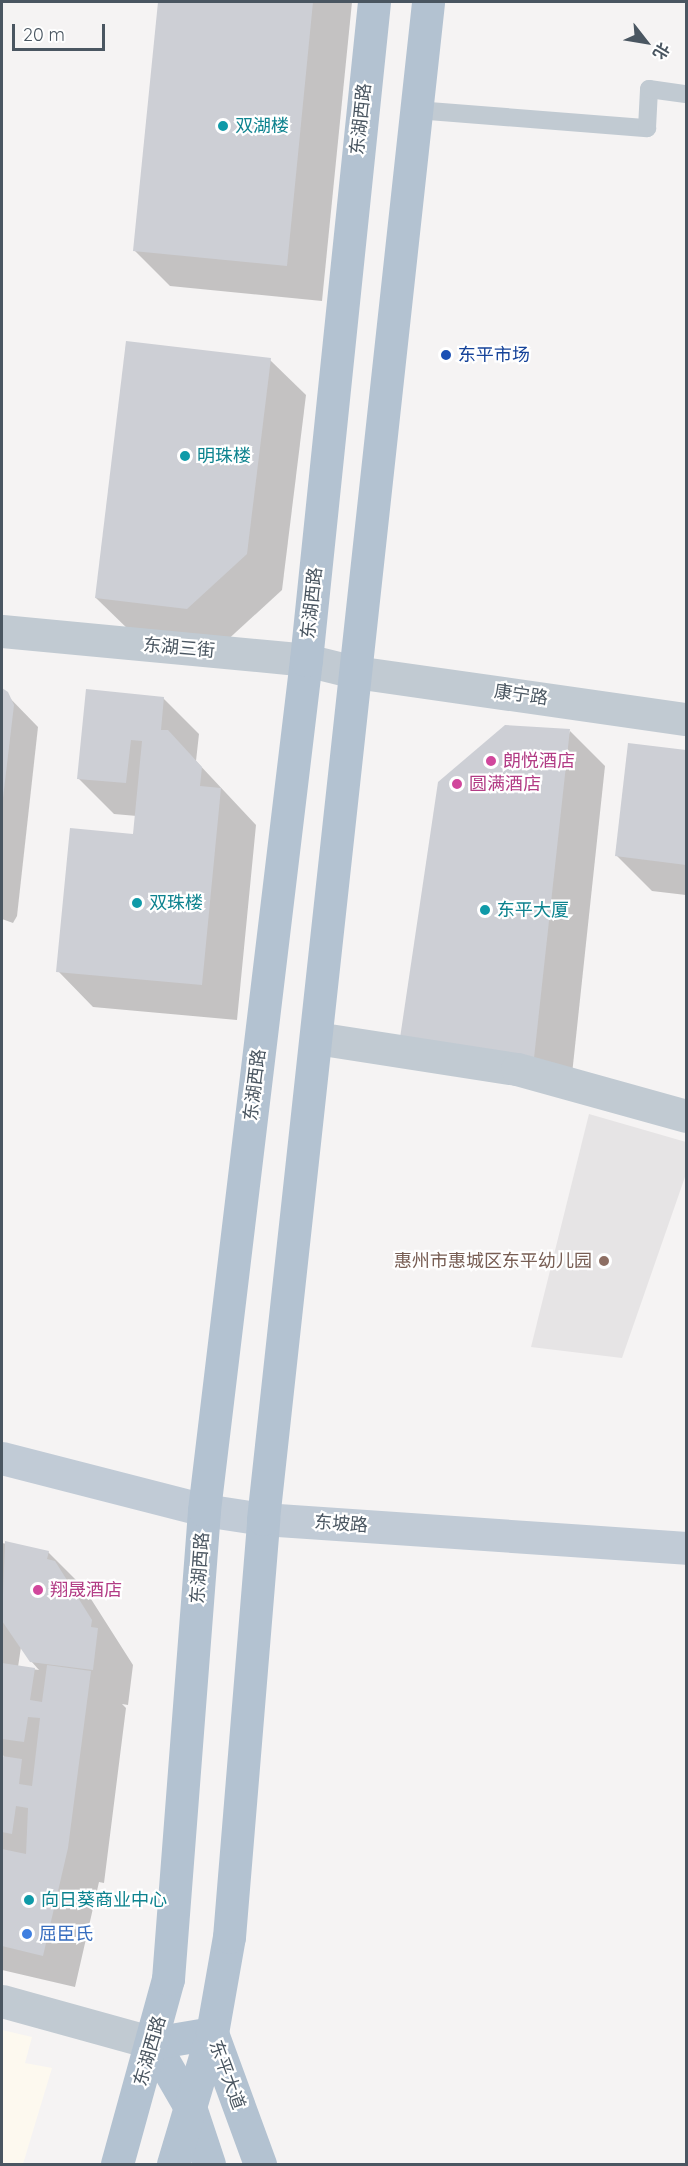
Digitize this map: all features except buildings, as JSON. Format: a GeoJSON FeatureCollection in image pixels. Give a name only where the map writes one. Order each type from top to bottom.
{"type":"FeatureCollection","features":[{"type":"Feature","properties":{"kind":"main road","name":"东湖西路"},"geometry":{"type":"LineString","coordinates":[[117,2164],[153,2043],[169,1968],[204,1510],[306,660],[374,2]]}},
{"type":"Feature","properties":{"kind":"main road"},"geometry":{"type":"LineString","coordinates":[[173,2164],[212,2033],[230,1937],[263,1519],[428,2]]}},
{"type":"Feature","properties":{"kind":"main road","name":"东平大道"},"geometry":{"type":"LineString","coordinates":[[153,2043],[212,2033],[260,2164]]}},
{"type":"Feature","properties":{"kind":"main road"},"geometry":{"type":"LineString","coordinates":[[153,2043],[190,2107],[209,2164]]}},
{"type":"Feature","properties":{"kind":"street","name":"东湖三街"},"geometry":{"type":"LineString","coordinates":[[2,631],[306,660],[355,672]]}},
{"type":"Feature","properties":{"kind":"street","name":"康宁路"},"geometry":{"type":"LineString","coordinates":[[355,672],[687,719]]}},
{"type":"Feature","properties":{"kind":"street"},"geometry":{"type":"LineString","coordinates":[[316,1038],[517,1069],[687,1116]]}},
{"type":"Feature","properties":{"kind":"street","name":"东坡路"},"geometry":{"type":"LineString","coordinates":[[2,1458],[204,1510],[263,1519],[687,1548]]}},
{"type":"Feature","properties":{"kind":"street"},"geometry":{"type":"LineString","coordinates":[[2,2001],[153,2043]]}},
{"type":"Feature","properties":{"kind":"lane"},"geometry":{"type":"LineString","coordinates":[[416,110],[647,128],[649,88],[687,94]]}},
{"type":"Feature","properties":{"kind":"shaded area","name":"惠州市惠城区东平幼儿园"},"geometry":{"type":"Polygon","coordinates":[[[589,1114],[686,1142],[686,1174],[622,1358],[531,1347],[589,1114]]]}},
{"type":"Feature","properties":{"kind":"shaded area"},"geometry":{"type":"Polygon","coordinates":[[[2,2030],[32,2037],[25,2063],[52,2068],[23,2164],[2,2164],[2,2030]]]}},
{"type":"Feature","properties":{"kind":"place","name":"双湖楼"},"geometry":{"type":"Point","coordinates":[223,126]}},
{"type":"Feature","properties":{"kind":"place","name":"东平市场"},"geometry":{"type":"Point","coordinates":[446,355]}},
{"type":"Feature","properties":{"kind":"place","name":"明珠楼"},"geometry":{"type":"Point","coordinates":[185,456]}},
{"type":"Feature","properties":{"kind":"place","name":"朗悦酒店"},"geometry":{"type":"Point","coordinates":[491,761]}},
{"type":"Feature","properties":{"kind":"place","name":"圆满酒店"},"geometry":{"type":"Point","coordinates":[457,784]}},
{"type":"Feature","properties":{"kind":"place","name":"双珠楼"},"geometry":{"type":"Point","coordinates":[137,903]}},
{"type":"Feature","properties":{"kind":"place","name":"东平大厦"},"geometry":{"type":"Point","coordinates":[485,910]}},
{"type":"Feature","properties":{"kind":"place","name":"惠州市惠城区东平幼儿园"},"geometry":{"type":"Point","coordinates":[604,1261]}},
{"type":"Feature","properties":{"kind":"place","name":"翔晟酒店"},"geometry":{"type":"Point","coordinates":[38,1590]}},
{"type":"Feature","properties":{"kind":"place","name":"向日葵商业中心"},"geometry":{"type":"Point","coordinates":[29,1900]}},
{"type":"Feature","properties":{"kind":"place","name":"屈臣氏"},"geometry":{"type":"Point","coordinates":[27,1934]}}]}
